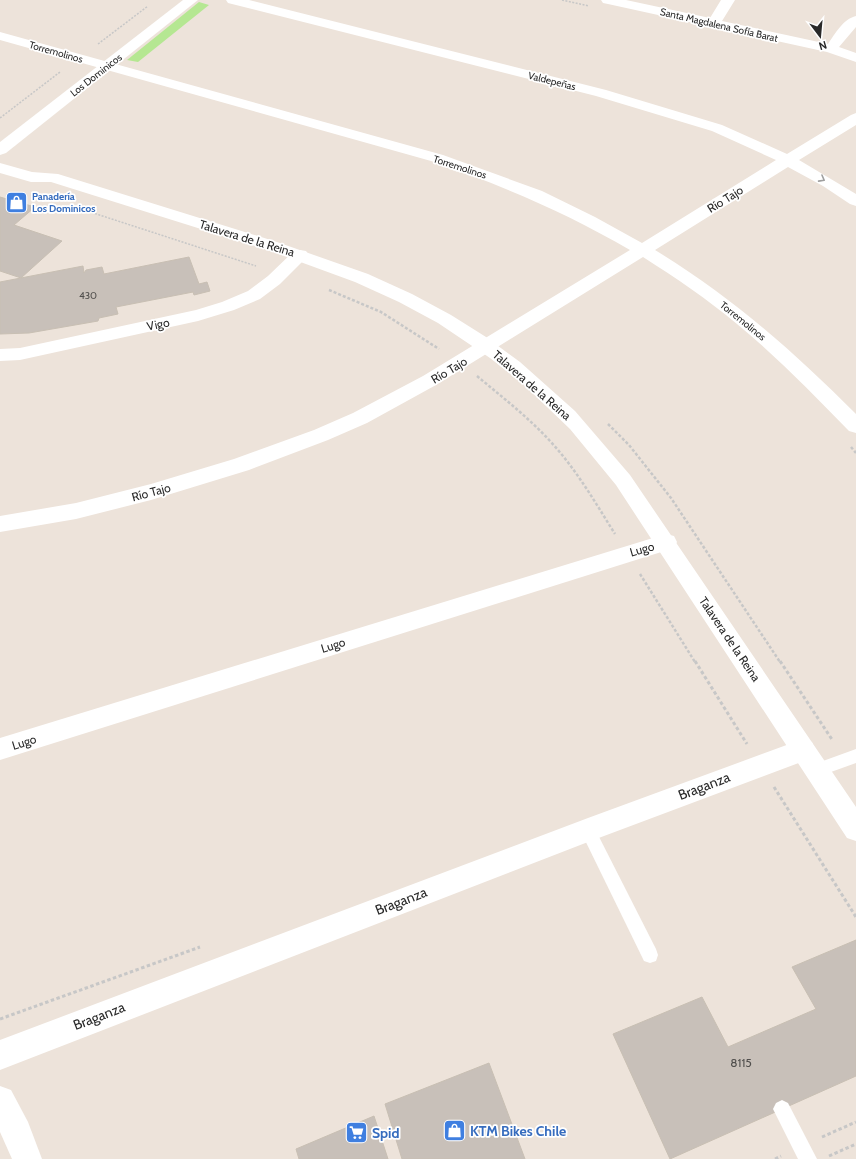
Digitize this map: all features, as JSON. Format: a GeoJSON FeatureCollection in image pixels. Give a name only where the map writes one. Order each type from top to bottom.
{"type":"FeatureCollection","features":[{"type":"Feature","properties":{"kind":"street","name":"Los Dominicos"},"geometry":{"type":"LineString","coordinates":[[0,150],[191,0]]}},
{"type":"Feature","properties":{"kind":"street","name":"Valdepeñas"},"geometry":{"type":"LineString","coordinates":[[233,0],[601,93],[675,114],[717,128],[788,160],[829,183],[856,201]]}},
{"type":"Feature","properties":{"kind":"street","name":"Santa Magdalena Sofía Barat"},"geometry":{"type":"LineString","coordinates":[[608,0],[831,49],[856,58]]}},
{"type":"Feature","properties":{"kind":"street"},"geometry":{"type":"LineString","coordinates":[[712,24],[728,0]]}},
{"type":"Feature","properties":{"kind":"street"},"geometry":{"type":"LineString","coordinates":[[831,49],[856,20]]}},
{"type":"Feature","properties":{"kind":"street","name":"Torremolinos"},"geometry":{"type":"LineString","coordinates":[[0,36],[437,158],[503,181],[550,200],[643,251],[704,289],[766,338],[802,371],[856,426]]}},
{"type":"Feature","properties":{"kind":"street","name":"Río Tajo"},"geometry":{"type":"LineString","coordinates":[[0,524],[64,514],[169,487],[279,451],[359,418],[422,386],[487,347],[856,118]]}},
{"type":"Feature","properties":{"kind":"street","name":"Talavera de la Reina"},"geometry":{"type":"LineString","coordinates":[[0,159],[40,168],[52,177]]}},
{"type":"Feature","properties":{"kind":"street","name":"Talavera de la Reina"},"geometry":{"type":"LineString","coordinates":[[0,168],[31,177],[52,177],[300,255],[367,279],[428,309],[487,347],[519,371],[559,406],[590,438],[623,480],[666,542],[856,829]]}},
{"type":"Feature","properties":{"kind":"street","name":"Vigo"},"geometry":{"type":"LineString","coordinates":[[0,355],[20,354],[198,315],[228,306],[254,295],[281,274],[300,255]]}},
{"type":"Feature","properties":{"kind":"street","name":"Lugo"},"geometry":{"type":"LineString","coordinates":[[0,749],[666,542]]}},
{"type":"Feature","properties":{"kind":"street","name":"Braganza"},"geometry":{"type":"LineString","coordinates":[[0,1055],[760,765],[810,760]]}},
{"type":"Feature","properties":{"kind":"street"},"geometry":{"type":"LineString","coordinates":[[0,1101],[17,1133],[28,1159]]}},
{"type":"Feature","properties":{"kind":"lane"},"geometry":{"type":"LineString","coordinates":[[810,760],[851,758]]}},
{"type":"Feature","properties":{"kind":"lane"},"geometry":{"type":"LineString","coordinates":[[588,830],[650,955]]}},
{"type":"Feature","properties":{"kind":"lane"},"geometry":{"type":"LineString","coordinates":[[782,1109],[808,1159]]}},
{"type":"Feature","properties":{"kind":"path"},"geometry":{"type":"LineString","coordinates":[[0,118],[150,4]]}},
{"type":"Feature","properties":{"kind":"path"},"geometry":{"type":"LineString","coordinates":[[75,207],[281,274]]}},
{"type":"Feature","properties":{"kind":"path"},"geometry":{"type":"LineString","coordinates":[[326,289],[381,312],[461,362],[540,431],[563,458],[592,497],[856,917]]}},
{"type":"Feature","properties":{"kind":"path"},"geometry":{"type":"LineString","coordinates":[[603,419],[629,446],[671,498],[851,758]]}},
{"type":"Feature","properties":{"kind":"path"},"geometry":{"type":"LineString","coordinates":[[851,447],[856,453]]}},
{"type":"Feature","properties":{"kind":"path"},"geometry":{"type":"LineString","coordinates":[[823,1159],[856,1144]]}},
{"type":"Feature","properties":{"kind":"green space"},"geometry":{"type":"Polygon","coordinates":[[[199,2],[209,5],[138,62],[127,60],[199,2]]]}},
{"type":"Feature","properties":{"kind":"building"},"geometry":{"type":"Polygon","coordinates":[[[0,197],[35,207],[14,225],[62,241],[21,278],[0,271],[0,197]]]}},
{"type":"Feature","properties":{"kind":"building"},"geometry":{"type":"Polygon","coordinates":[[[189,257],[199,284],[207,282],[210,291],[194,295],[193,292],[116,307],[118,314],[99,318],[98,321],[29,333],[0,334],[0,282],[83,266],[84,273],[86,270],[102,267],[104,274],[189,257]]]}},
{"type":"Feature","properties":{"kind":"building"},"geometry":{"type":"Polygon","coordinates":[[[856,940],[856,1076],[670,1159],[613,1034],[702,997],[728,1047],[816,1009],[792,967],[856,940]]]}},
{"type":"Feature","properties":{"kind":"building","name":"KTM Bikes Chile"},"geometry":{"type":"Polygon","coordinates":[[[489,1063],[525,1159],[402,1159],[385,1104],[489,1063]]]}},
{"type":"Feature","properties":{"kind":"building","name":"Spid"},"geometry":{"type":"Polygon","coordinates":[[[374,1116],[388,1159],[299,1159],[296,1149],[374,1116]]]}},
{"type":"Feature","properties":{"kind":"place","name":"Panadería Los Dominicos"},"geometry":{"type":"Point","coordinates":[17,202]}},
{"type":"Feature","properties":{"kind":"place","name":"KTM Bikes Chile"},"geometry":{"type":"Point","coordinates":[454,1131]}},
{"type":"Feature","properties":{"kind":"place","name":"Spid"},"geometry":{"type":"Point","coordinates":[357,1133]}}]}
